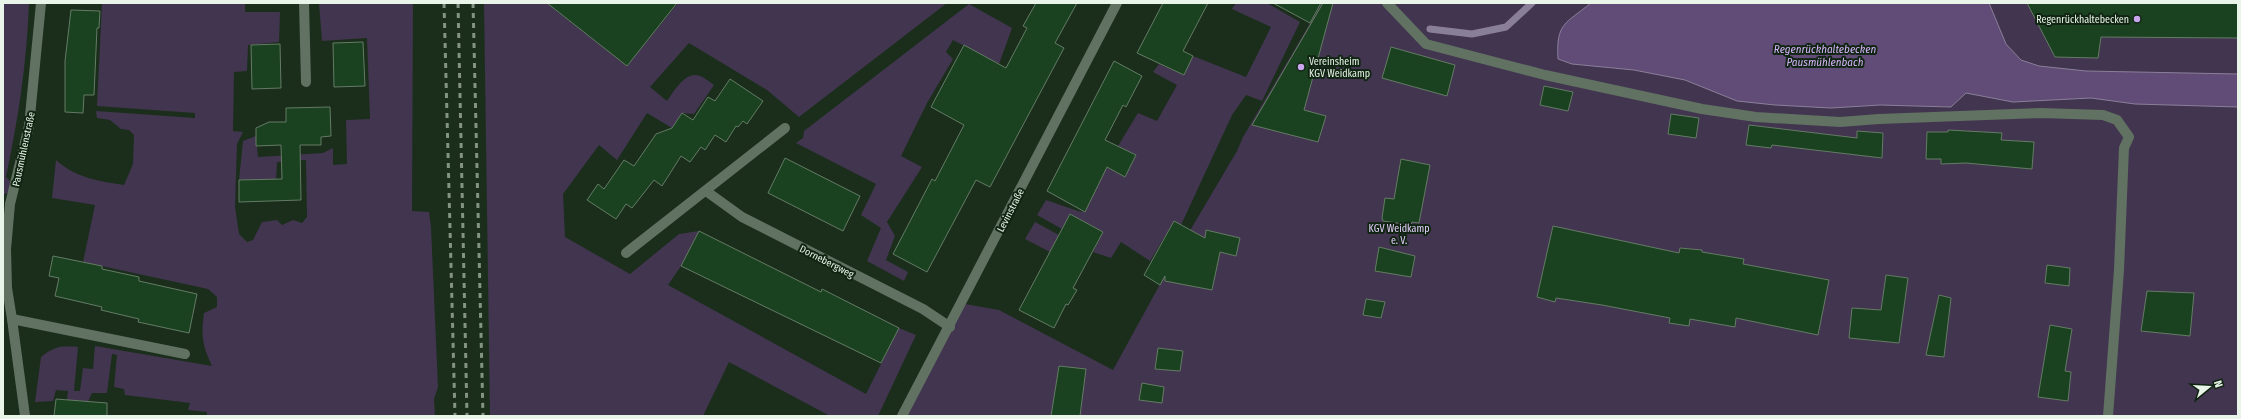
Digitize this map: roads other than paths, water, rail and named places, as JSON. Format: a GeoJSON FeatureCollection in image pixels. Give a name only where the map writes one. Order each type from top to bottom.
{"type":"FeatureCollection","features":[{"type":"Feature","properties":{"kind":"street","name":"Pausmühlenstraße"},"geometry":{"type":"LineString","coordinates":[[25,416],[7,288],[6,249],[10,212],[29,126],[41,3]]}},
{"type":"Feature","properties":{"kind":"street"},"geometry":{"type":"LineString","coordinates":[[304,3],[306,82]]}},
{"type":"Feature","properties":{"kind":"street","name":"Levinstraße"},"geometry":{"type":"LineString","coordinates":[[902,416],[950,327],[1117,3]]}},
{"type":"Feature","properties":{"kind":"street"},"geometry":{"type":"LineString","coordinates":[[1387,3],[1426,44],[1545,75],[1702,109],[1756,117],[1840,122],[1879,119],[2041,113],[2103,115],[2118,120],[2129,137],[2124,148],[2119,270],[2108,416]]}},
{"type":"Feature","properties":{"kind":"street"},"geometry":{"type":"LineString","coordinates":[[626,253],[786,128]]}},
{"type":"Feature","properties":{"kind":"street","name":"Dornebergweg"},"geometry":{"type":"LineString","coordinates":[[706,192],[742,217],[923,309],[950,327]]}},
{"type":"Feature","properties":{"kind":"street"},"geometry":{"type":"LineString","coordinates":[[12,319],[185,354]]}},
{"type":"Feature","properties":{"kind":"water","name":"Regenrückhaltebecken Pausmühlenbach"},"geometry":{"type":"Polygon","coordinates":[[[1591,3],[1989,3],[2006,44],[2021,60],[2039,66],[2086,71],[2238,74],[2238,107],[2135,104],[2091,98],[2013,102],[1966,93],[1951,107],[1880,105],[1831,108],[1737,101],[1685,80],[1634,70],[1572,64],[1558,59],[1559,38],[1564,25],[1591,3]]]}},
{"type":"Feature","properties":{"kind":"waterway"},"geometry":{"type":"LineString","coordinates":[[1430,29],[1472,34],[1506,27],[1532,3]]}},
{"type":"Feature","properties":{"kind":"railway"},"geometry":{"type":"LineString","coordinates":[[444,3],[455,416]]}},
{"type":"Feature","properties":{"kind":"railway"},"geometry":{"type":"LineString","coordinates":[[458,3],[467,416]]}},
{"type":"Feature","properties":{"kind":"railway"},"geometry":{"type":"LineString","coordinates":[[473,3],[483,416]]}},
{"type":"Feature","properties":{"kind":"place","name":"Regenrückhaltebecken"},"geometry":{"type":"Point","coordinates":[2137,19]}},
{"type":"Feature","properties":{"kind":"place","name":"Vereinsheim KGV Weidkamp"},"geometry":{"type":"Point","coordinates":[1301,67]}},
{"type":"Feature","properties":{"kind":"park label","name":"KGV Weidkamp e. V."},"geometry":{"type":"Point","coordinates":[1399,234]}}]}
